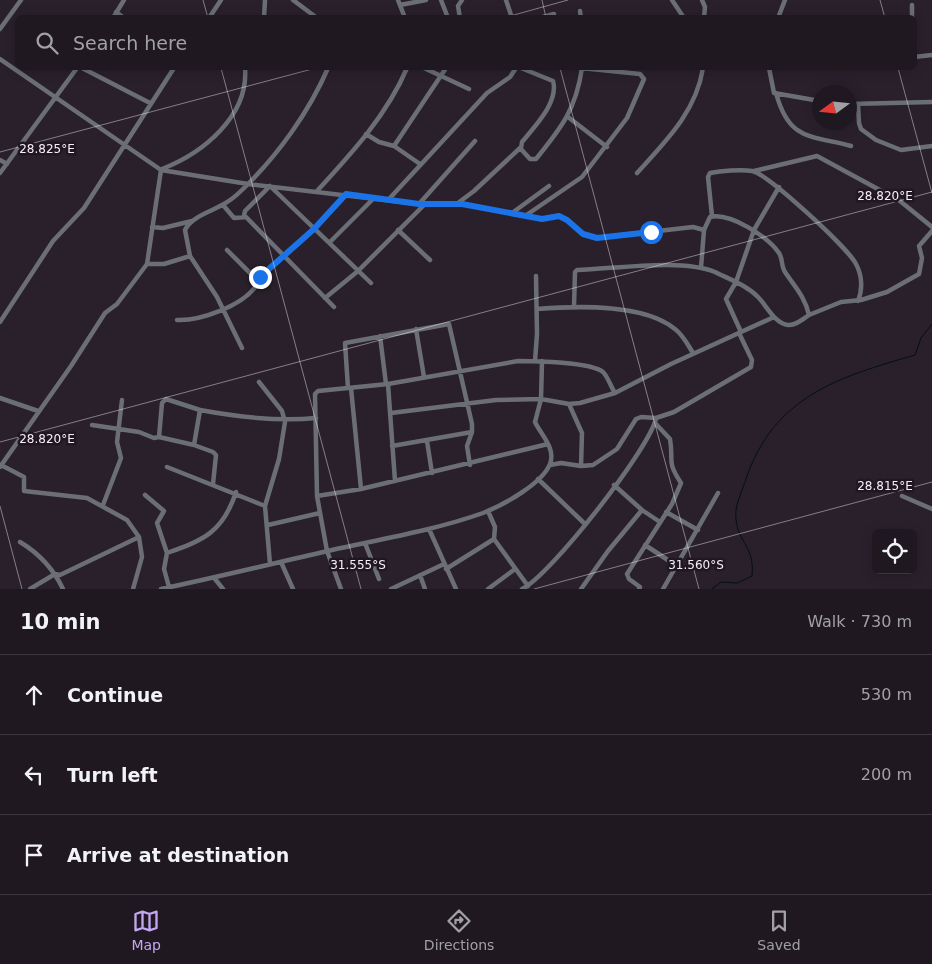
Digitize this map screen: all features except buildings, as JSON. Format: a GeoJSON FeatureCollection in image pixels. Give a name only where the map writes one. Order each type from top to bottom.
{"type":"FeatureCollection","features":[{"type":"Feature","properties":{"kind":"street"},"geometry":{"type":"LineString","coordinates":[[0,29],[21,0]]}},
{"type":"Feature","properties":{"kind":"street"},"geometry":{"type":"LineString","coordinates":[[114,15],[123,0]]}},
{"type":"Feature","properties":{"kind":"street"},"geometry":{"type":"LineString","coordinates":[[211,15],[221,0]]}},
{"type":"Feature","properties":{"kind":"street"},"geometry":{"type":"LineString","coordinates":[[264,0],[264,15]]}},
{"type":"Feature","properties":{"kind":"street"},"geometry":{"type":"LineString","coordinates":[[293,0],[313,15]]}},
{"type":"Feature","properties":{"kind":"street"},"geometry":{"type":"LineString","coordinates":[[404,15],[399,2],[426,0]]}},
{"type":"Feature","properties":{"kind":"street"},"geometry":{"type":"LineString","coordinates":[[441,0],[447,15]]}},
{"type":"Feature","properties":{"kind":"street"},"geometry":{"type":"LineString","coordinates":[[460,15],[458,6],[462,0]]}},
{"type":"Feature","properties":{"kind":"street"},"geometry":{"type":"LineString","coordinates":[[506,0],[511,15]]}},
{"type":"Feature","properties":{"kind":"street"},"geometry":{"type":"LineString","coordinates":[[672,0],[682,15]]}},
{"type":"Feature","properties":{"kind":"street"},"geometry":{"type":"LineString","coordinates":[[702,0],[705,7],[704,15]]}},
{"type":"Feature","properties":{"kind":"street"},"geometry":{"type":"LineString","coordinates":[[779,15],[785,0]]}},
{"type":"Feature","properties":{"kind":"street"},"geometry":{"type":"LineString","coordinates":[[912,5],[912,15]]}},
{"type":"Feature","properties":{"kind":"street"},"geometry":{"type":"LineString","coordinates":[[580,11],[581,15]]}},
{"type":"Feature","properties":{"kind":"street"},"geometry":{"type":"LineString","coordinates":[[116,12],[120,15]]}},
{"type":"Feature","properties":{"kind":"street"},"geometry":{"type":"LineString","coordinates":[[917,56],[932,55]]}},
{"type":"Feature","properties":{"kind":"street"},"geometry":{"type":"LineString","coordinates":[[0,59],[15,70]]}},
{"type":"Feature","properties":{"kind":"street"},"geometry":{"type":"LineString","coordinates":[[15,70],[161,170],[248,184],[422,204],[456,204],[546,219],[562,217],[583,234],[597,238],[693,227],[704,230]]}},
{"type":"Feature","properties":{"kind":"street"},"geometry":{"type":"LineString","coordinates":[[0,173],[75,70]]}},
{"type":"Feature","properties":{"kind":"street"},"geometry":{"type":"LineString","coordinates":[[86,70],[150,103]]}},
{"type":"Feature","properties":{"kind":"street"},"geometry":{"type":"LineString","coordinates":[[0,322],[53,241],[84,208],[173,70]]}},
{"type":"Feature","properties":{"kind":"street"},"geometry":{"type":"LineString","coordinates":[[161,170],[185,159],[220,131],[240,99],[245,85],[245,70]]}},
{"type":"Feature","properties":{"kind":"street"},"geometry":{"type":"LineString","coordinates":[[152,228],[162,228],[192,221],[223,205],[248,184],[297,123],[319,89],[327,70]]}},
{"type":"Feature","properties":{"kind":"street"},"geometry":{"type":"LineString","coordinates":[[317,191],[366,134],[399,85],[406,70]]}},
{"type":"Feature","properties":{"kind":"street"},"geometry":{"type":"LineString","coordinates":[[429,70],[469,89]]}},
{"type":"Feature","properties":{"kind":"street"},"geometry":{"type":"LineString","coordinates":[[394,146],[445,70]]}},
{"type":"Feature","properties":{"kind":"street"},"geometry":{"type":"LineString","coordinates":[[389,199],[487,94],[510,77],[515,70]]}},
{"type":"Feature","properties":{"kind":"street"},"geometry":{"type":"LineString","coordinates":[[456,204],[474,191],[520,148],[522,142],[548,106],[555,86],[553,81],[549,77],[527,70]]}},
{"type":"Feature","properties":{"kind":"street"},"geometry":{"type":"LineString","coordinates":[[520,148],[530,159],[536,159],[568,117],[578,92],[581,70]]}},
{"type":"Feature","properties":{"kind":"street"},"geometry":{"type":"LineString","coordinates":[[524,216],[582,177],[607,147],[630,112],[644,79],[640,74],[601,70]]}},
{"type":"Feature","properties":{"kind":"street"},"geometry":{"type":"LineString","coordinates":[[637,173],[688,113],[694,101],[702,70]]}},
{"type":"Feature","properties":{"kind":"street"},"geometry":{"type":"LineString","coordinates":[[769,70],[773,91],[776,93],[784,116],[799,133],[851,146]]}},
{"type":"Feature","properties":{"kind":"street"},"geometry":{"type":"LineString","coordinates":[[776,93],[812,100]]}},
{"type":"Feature","properties":{"kind":"street"},"geometry":{"type":"LineString","coordinates":[[932,102],[858,104],[861,129],[876,140],[901,150],[932,146]]}},
{"type":"Feature","properties":{"kind":"street"},"geometry":{"type":"LineString","coordinates":[[568,117],[607,147]]}},
{"type":"Feature","properties":{"kind":"street"},"geometry":{"type":"LineString","coordinates":[[366,134],[380,142],[394,146],[420,164]]}},
{"type":"Feature","properties":{"kind":"street"},"geometry":{"type":"LineString","coordinates":[[325,298],[358,271],[398,230],[475,141]]}},
{"type":"Feature","properties":{"kind":"street"},"geometry":{"type":"LineString","coordinates":[[701,268],[704,230],[712,216],[709,174],[753,171],[817,156],[900,201],[932,227]]}},
{"type":"Feature","properties":{"kind":"street"},"geometry":{"type":"LineString","coordinates":[[0,160],[7,164]]}},
{"type":"Feature","properties":{"kind":"street"},"geometry":{"type":"LineString","coordinates":[[133,589],[142,556],[139,537],[127,520],[103,505],[87,498],[24,491],[24,477],[1,466],[71,366],[104,313],[120,300],[146,264],[161,170]]}},
{"type":"Feature","properties":{"kind":"street"},"geometry":{"type":"LineString","coordinates":[[753,171],[779,187],[845,248],[853,259],[861,280],[861,292],[858,301]]}},
{"type":"Feature","properties":{"kind":"street"},"geometry":{"type":"LineString","coordinates":[[244,216],[245,212],[270,186]]}},
{"type":"Feature","properties":{"kind":"street"},"geometry":{"type":"LineString","coordinates":[[270,186],[371,283]]}},
{"type":"Feature","properties":{"kind":"street"},"geometry":{"type":"LineString","coordinates":[[512,213],[549,186]]}},
{"type":"Feature","properties":{"kind":"street"},"geometry":{"type":"LineString","coordinates":[[522,589],[548,569],[585,524],[614,486],[656,421],[687,405],[752,366],[752,360],[726,299],[736,282],[754,230],[779,187]]}},
{"type":"Feature","properties":{"kind":"street"},"geometry":{"type":"LineString","coordinates":[[177,320],[196,320],[223,309],[253,289],[261,275],[314,229],[346,194]]}},
{"type":"Feature","properties":{"kind":"street"},"geometry":{"type":"LineString","coordinates":[[330,242],[374,198]]}},
{"type":"Feature","properties":{"kind":"street"},"geometry":{"type":"LineString","coordinates":[[223,205],[234,218],[244,216]]}},
{"type":"Feature","properties":{"kind":"street"},"geometry":{"type":"LineString","coordinates":[[244,216],[334,306]]}},
{"type":"Feature","properties":{"kind":"street"},"geometry":{"type":"LineString","coordinates":[[712,216],[733,220],[754,230],[779,253],[784,270],[805,300],[809,315]]}},
{"type":"Feature","properties":{"kind":"street"},"geometry":{"type":"LineString","coordinates":[[192,221],[185,230],[190,256],[223,309],[242,348]]}},
{"type":"Feature","properties":{"kind":"street"},"geometry":{"type":"LineString","coordinates":[[398,230],[430,260]]}},
{"type":"Feature","properties":{"kind":"street"},"geometry":{"type":"LineString","coordinates":[[574,306],[574,272],[577,270],[660,266],[701,268],[736,282],[757,296],[774,317],[790,325],[841,302],[858,301],[887,292],[919,274],[922,258],[919,246],[932,231]]}},
{"type":"Feature","properties":{"kind":"street"},"geometry":{"type":"LineString","coordinates":[[226,250],[258,281]]}},
{"type":"Feature","properties":{"kind":"street"},"geometry":{"type":"LineString","coordinates":[[146,264],[164,264],[190,256]]}},
{"type":"Feature","properties":{"kind":"street"},"geometry":{"type":"LineString","coordinates":[[535,361],[536,276]]}},
{"type":"Feature","properties":{"kind":"street"},"geometry":{"type":"LineString","coordinates":[[537,309],[574,306],[614,308],[662,320],[680,333],[693,354]]}},
{"type":"Feature","properties":{"kind":"street"},"geometry":{"type":"LineString","coordinates":[[391,414],[496,400],[541,399],[569,404],[615,392],[774,317]]}},
{"type":"Feature","properties":{"kind":"street"},"geometry":{"type":"LineString","coordinates":[[362,489],[345,344],[449,324],[468,404],[472,432],[467,446],[470,464]]}},
{"type":"Feature","properties":{"kind":"street"},"geometry":{"type":"LineString","coordinates":[[416,329],[424,377]]}},
{"type":"Feature","properties":{"kind":"street"},"geometry":{"type":"LineString","coordinates":[[380,336],[391,414],[395,481]]}},
{"type":"Feature","properties":{"kind":"street"},"geometry":{"type":"LineString","coordinates":[[341,589],[327,551],[317,496],[317,392],[387,384],[518,361],[542,361],[597,369],[603,373],[615,392]]}},
{"type":"Feature","properties":{"kind":"street"},"geometry":{"type":"LineString","coordinates":[[161,589],[215,579],[270,564],[428,529],[488,510],[518,495],[538,479],[550,464],[551,457],[548,444],[536,422],[541,399],[542,361]]}},
{"type":"Feature","properties":{"kind":"street"},"geometry":{"type":"LineString","coordinates":[[259,382],[282,411],[284,420],[279,458],[265,506],[270,564]]}},
{"type":"Feature","properties":{"kind":"street"},"geometry":{"type":"LineString","coordinates":[[0,398],[38,412]]}},
{"type":"Feature","properties":{"kind":"street"},"geometry":{"type":"LineString","coordinates":[[103,505],[121,458],[117,447],[122,400]]}},
{"type":"Feature","properties":{"kind":"street"},"geometry":{"type":"LineString","coordinates":[[159,437],[164,400],[200,410],[237,416],[284,420],[316,418]]}},
{"type":"Feature","properties":{"kind":"street"},"geometry":{"type":"LineString","coordinates":[[569,404],[582,433],[581,466]]}},
{"type":"Feature","properties":{"kind":"street"},"geometry":{"type":"LineString","coordinates":[[194,445],[200,410]]}},
{"type":"Feature","properties":{"kind":"street"},"geometry":{"type":"LineString","coordinates":[[550,464],[561,463],[581,466],[593,464],[617,449],[636,419],[641,417],[656,421],[670,439],[672,469],[681,483],[666,512],[627,574],[629,579],[641,588]]}},
{"type":"Feature","properties":{"kind":"street"},"geometry":{"type":"LineString","coordinates":[[92,425],[139,432],[154,438],[159,437],[194,445],[213,452],[216,455],[214,484]]}},
{"type":"Feature","properties":{"kind":"street"},"geometry":{"type":"LineString","coordinates":[[392,446],[472,432]]}},
{"type":"Feature","properties":{"kind":"street"},"geometry":{"type":"LineString","coordinates":[[427,441],[432,473]]}},
{"type":"Feature","properties":{"kind":"street"},"geometry":{"type":"LineString","coordinates":[[317,496],[362,489],[548,444]]}},
{"type":"Feature","properties":{"kind":"street"},"geometry":{"type":"LineString","coordinates":[[167,467],[236,492],[265,506]]}},
{"type":"Feature","properties":{"kind":"street"},"geometry":{"type":"LineString","coordinates":[[538,479],[585,524]]}},
{"type":"Feature","properties":{"kind":"street"},"geometry":{"type":"LineString","coordinates":[[614,486],[642,510],[660,522]]}},
{"type":"Feature","properties":{"kind":"street"},"geometry":{"type":"LineString","coordinates":[[167,553],[199,540],[212,532],[228,513],[236,492]]}},
{"type":"Feature","properties":{"kind":"street"},"geometry":{"type":"LineString","coordinates":[[663,589],[718,493]]}},
{"type":"Feature","properties":{"kind":"street"},"geometry":{"type":"LineString","coordinates":[[144,496],[164,511],[157,523],[167,553],[164,569],[169,587]]}},
{"type":"Feature","properties":{"kind":"street"},"geometry":{"type":"LineString","coordinates":[[902,496],[932,509]]}},
{"type":"Feature","properties":{"kind":"street"},"geometry":{"type":"LineString","coordinates":[[488,510],[495,530],[494,539],[528,586]]}},
{"type":"Feature","properties":{"kind":"street"},"geometry":{"type":"LineString","coordinates":[[581,589],[608,551],[642,510]]}},
{"type":"Feature","properties":{"kind":"street"},"geometry":{"type":"LineString","coordinates":[[666,512],[698,530]]}},
{"type":"Feature","properties":{"kind":"street"},"geometry":{"type":"LineString","coordinates":[[268,524],[320,513]]}},
{"type":"Feature","properties":{"kind":"street"},"geometry":{"type":"LineString","coordinates":[[428,529],[456,589]]}},
{"type":"Feature","properties":{"kind":"street"},"geometry":{"type":"LineString","coordinates":[[30,589],[55,574],[60,575],[139,537]]}},
{"type":"Feature","properties":{"kind":"street"},"geometry":{"type":"LineString","coordinates":[[391,589],[445,566],[494,539]]}},
{"type":"Feature","properties":{"kind":"street"},"geometry":{"type":"LineString","coordinates":[[20,542],[40,555],[55,574],[63,589]]}},
{"type":"Feature","properties":{"kind":"street"},"geometry":{"type":"LineString","coordinates":[[366,543],[379,579]]}},
{"type":"Feature","properties":{"kind":"street"},"geometry":{"type":"LineString","coordinates":[[645,545],[676,566]]}},
{"type":"Feature","properties":{"kind":"street"},"geometry":{"type":"LineString","coordinates":[[281,562],[293,589]]}},
{"type":"Feature","properties":{"kind":"street"},"geometry":{"type":"LineString","coordinates":[[488,589],[515,570]]}},
{"type":"Feature","properties":{"kind":"street"},"geometry":{"type":"LineString","coordinates":[[420,576],[426,589]]}},
{"type":"Feature","properties":{"kind":"street"},"geometry":{"type":"LineString","coordinates":[[215,579],[220,588]]}},
{"type":"Feature","properties":{"kind":"waterway"},"geometry":{"type":"LineString","coordinates":[[712,589],[721,582],[737,583],[752,576],[751,558],[737,527],[736,509],[758,451],[774,428],[792,409],[812,394],[860,372],[915,355],[921,338],[932,324]]}},
{"type":"Feature","properties":{"kind":"route"},"geometry":{"type":"LineString","coordinates":[[260,277],[314,229],[346,194],[419,204],[462,204],[542,219],[559,216],[574,225],[583,234],[597,238],[620,237],[638,232],[651,232]]}}]}
